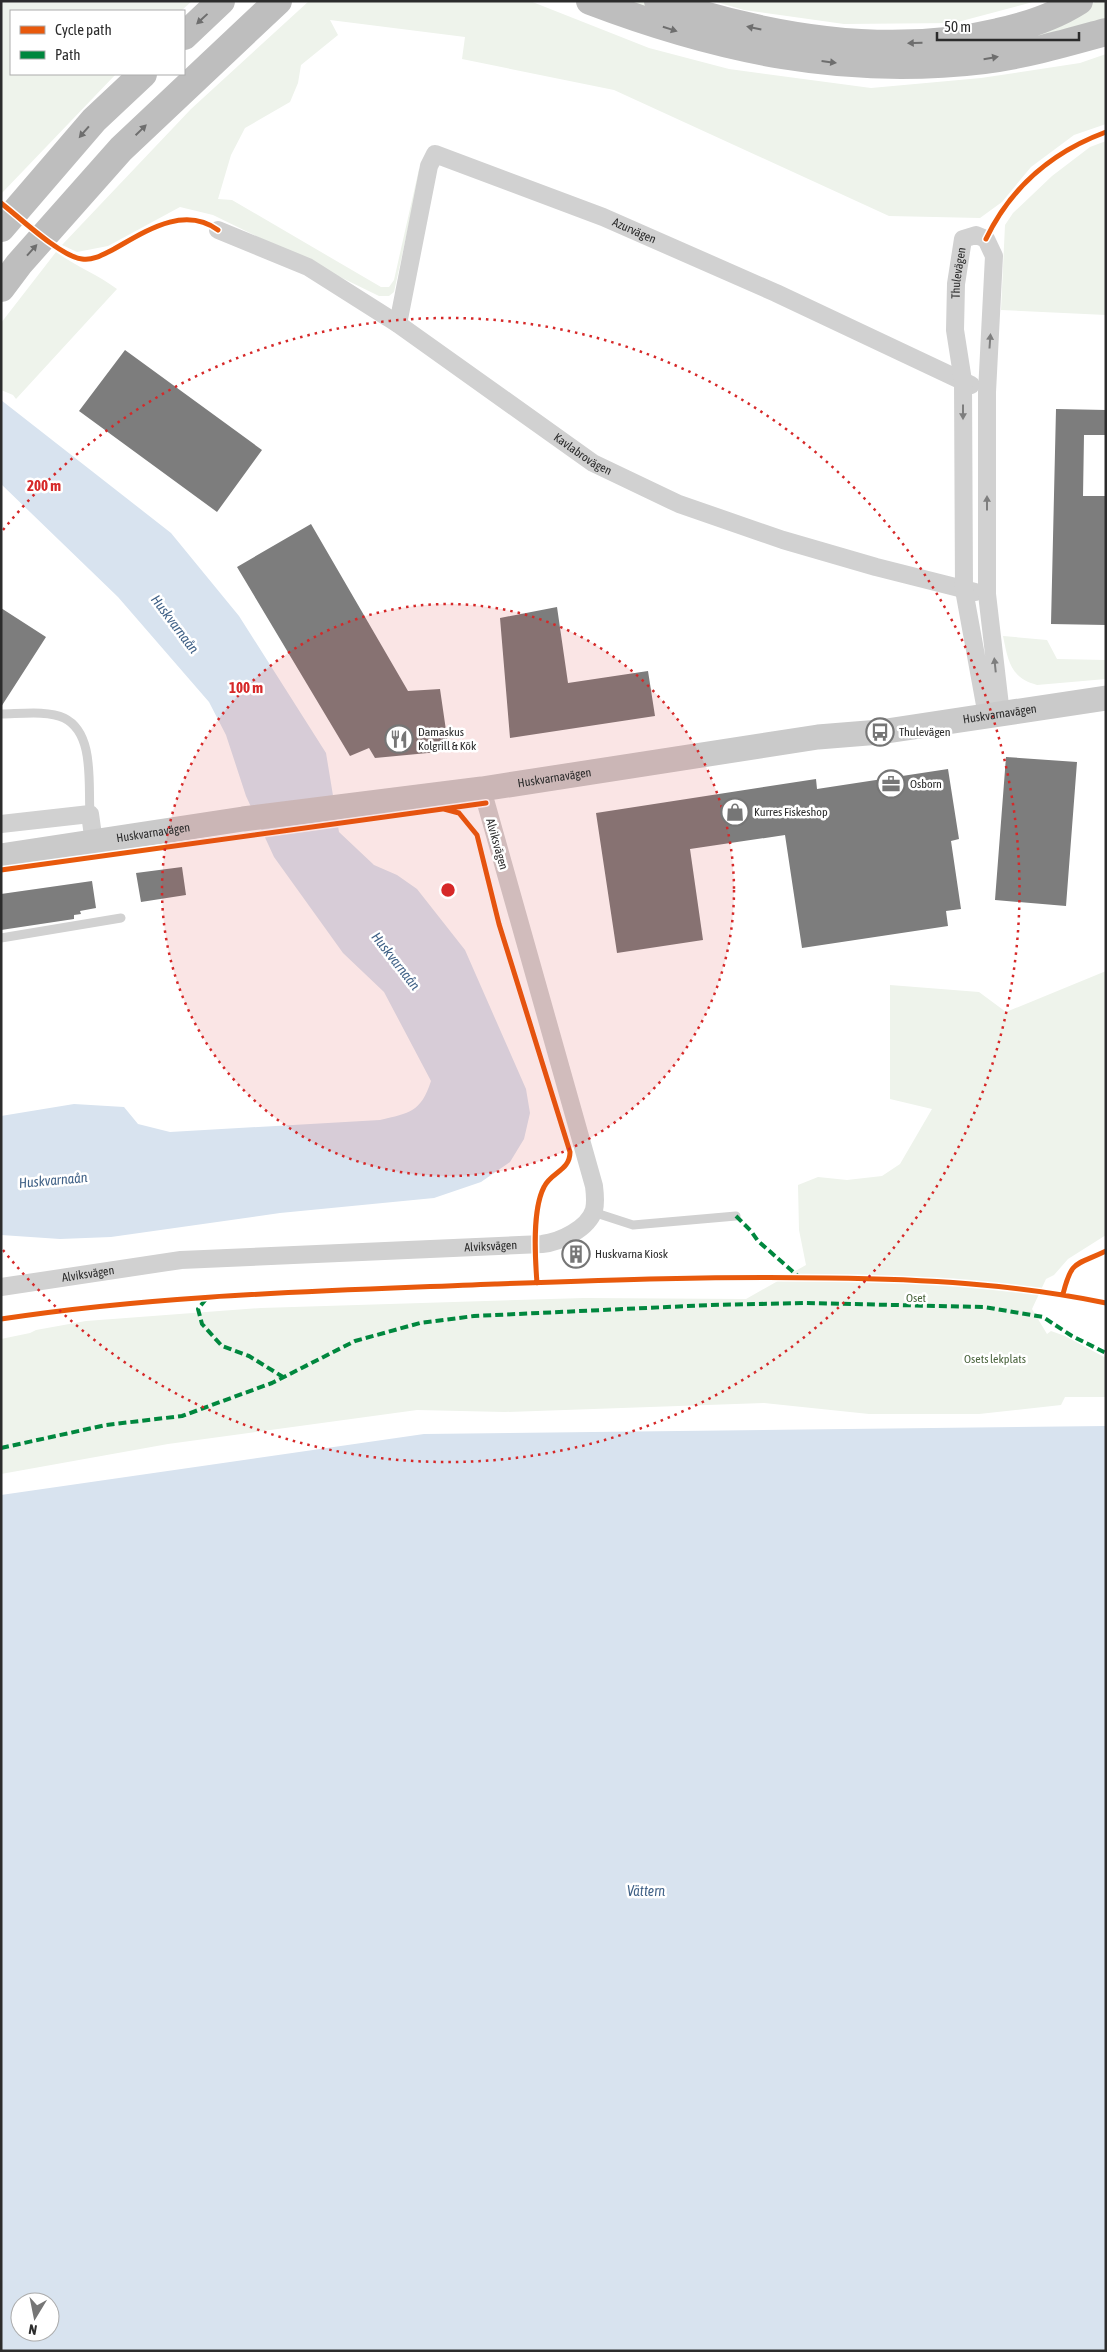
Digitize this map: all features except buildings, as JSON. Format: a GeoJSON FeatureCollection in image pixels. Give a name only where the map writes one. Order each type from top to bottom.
{"type":"FeatureCollection","features":[{"type":"Feature","properties":{"kind":"highway"},"geometry":{"type":"LineString","coordinates":[[185,35],[220,1]]}},
{"type":"Feature","properties":{"kind":"highway"},"geometry":{"type":"LineString","coordinates":[[590,1],[705,40],[768,54],[846,64],[904,66],[984,60],[1054,46],[1106,32]]}},
{"type":"Feature","properties":{"kind":"highway"},"geometry":{"type":"LineString","coordinates":[[658,1],[722,21],[781,34],[831,41],[887,44],[939,42],[981,36],[1022,27],[1064,11],[1079,1]]}},
{"type":"Feature","properties":{"kind":"highway"},"geometry":{"type":"LineString","coordinates":[[1,288],[121,149],[271,7]]}},
{"type":"Feature","properties":{"kind":"highway"},"geometry":{"type":"LineString","coordinates":[[1,228],[94,120],[142,75]]}},
{"type":"Feature","properties":{"kind":"street","name":"Azurvägen"},"geometry":{"type":"LineString","coordinates":[[398,324],[428,166],[435,154],[603,217],[776,293],[987,392]]}},
{"type":"Feature","properties":{"kind":"street","name":"Kavlabrovägen"},"geometry":{"type":"LineString","coordinates":[[218,230],[308,268],[398,324],[593,463],[679,504],[783,540],[964,590],[987,594]]}},
{"type":"Feature","properties":{"kind":"street","name":"Thulevägen"},"geometry":{"type":"LineString","coordinates":[[976,235],[986,240],[994,256],[987,392],[987,594],[994,715],[964,590],[963,381],[954,330],[956,284],[963,239],[976,235]]}},
{"type":"Feature","properties":{"kind":"street","name":"Huskvarnavägen"},"geometry":{"type":"LineString","coordinates":[[1,856],[369,802],[482,789],[818,737],[880,732],[1106,698]]}},
{"type":"Feature","properties":{"kind":"street","name":"Alviksvägen"},"geometry":{"type":"LineString","coordinates":[[1,1287],[181,1260],[555,1242],[582,1225],[594,1212],[594,1186],[482,789]]}},
{"type":"Feature","properties":{"kind":"street"},"geometry":{"type":"LineString","coordinates":[[1,824],[90,814],[94,843]]}},
{"type":"Feature","properties":{"kind":"lane"},"geometry":{"type":"LineString","coordinates":[[1,714],[40,714],[63,717],[77,728],[86,745],[90,814]]}},
{"type":"Feature","properties":{"kind":"lane"},"geometry":{"type":"LineString","coordinates":[[1,938],[121,918]]}},
{"type":"Feature","properties":{"kind":"lane"},"geometry":{"type":"LineString","coordinates":[[594,1212],[633,1225],[736,1216]]}},
{"type":"Feature","properties":{"kind":"green space"},"geometry":{"type":"Polygon","coordinates":[[[1,1],[192,1],[182,10],[10,10],[10,75],[115,75],[1,194],[1,1]]]}},
{"type":"Feature","properties":{"kind":"green space"},"geometry":{"type":"Polygon","coordinates":[[[309,1],[530,1],[649,48],[729,69],[871,88],[981,78],[1080,63],[1106,54],[1106,124],[1074,135],[1031,167],[1002,202],[980,218],[889,216],[614,90],[462,59],[465,37],[330,20],[338,35],[301,65],[298,83],[290,102],[245,128],[231,155],[218,199],[232,200],[381,287],[389,287],[394,280],[419,169],[421,169],[394,292],[389,296],[379,296],[213,215],[180,207],[108,246],[77,252],[62,245],[191,109],[309,1]]]}},
{"type":"Feature","properties":{"kind":"green space"},"geometry":{"type":"Polygon","coordinates":[[[628,1],[641,1],[700,21],[777,41],[905,52],[1007,37],[1052,27],[1097,1],[1106,1],[1106,19],[1044,39],[966,51],[899,56],[799,48],[720,33],[628,1]]]}},
{"type":"Feature","properties":{"kind":"green space"},"geometry":{"type":"Polygon","coordinates":[[[713,1],[1037,1],[954,23],[844,24],[744,10],[713,1]]]}},
{"type":"Feature","properties":{"kind":"green space"},"geometry":{"type":"Polygon","coordinates":[[[1106,141],[1106,315],[1001,310],[1005,225],[1013,213],[1052,176],[1090,147],[1106,141]]]}},
{"type":"Feature","properties":{"kind":"green space"},"geometry":{"type":"Polygon","coordinates":[[[56,252],[117,289],[16,399],[13,395],[1,390],[1,323],[56,252]]]}},
{"type":"Feature","properties":{"kind":"green space"},"geometry":{"type":"Polygon","coordinates":[[[1003,636],[1047,640],[1057,659],[1106,660],[1106,679],[1037,685],[1028,682],[1021,678],[1012,667],[1003,636]]]}},
{"type":"Feature","properties":{"kind":"green space","name":"Oset"},"geometry":{"type":"Polygon","coordinates":[[[1106,971],[1106,1235],[1068,1259],[1054,1275],[1046,1279],[1032,1309],[1047,1334],[1051,1331],[1065,1336],[1106,1358],[1106,1397],[1065,1397],[1061,1405],[979,1414],[869,1414],[764,1403],[505,1412],[417,1410],[168,1444],[1,1474],[1,1339],[36,1330],[86,1321],[261,1308],[584,1298],[746,1299],[806,1265],[799,1230],[798,1185],[818,1177],[847,1180],[882,1176],[900,1164],[932,1109],[890,1099],[890,985],[979,992],[1006,1012],[1106,971]]]}},
{"type":"Feature","properties":{"kind":"water","name":"Huskvarnaån"},"geometry":{"type":"Polygon","coordinates":[[[1,400],[171,533],[239,616],[326,753],[339,832],[374,865],[397,875],[417,889],[465,950],[526,1089],[530,1113],[524,1139],[510,1162],[481,1182],[434,1198],[280,1213],[111,1237],[60,1239],[1,1235],[1,1116],[74,1104],[124,1107],[138,1124],[170,1132],[380,1120],[413,1110],[423,1099],[431,1081],[384,992],[343,953],[274,857],[246,796],[226,735],[209,702],[118,597],[1,484],[1,400]]]}},
{"type":"Feature","properties":{"kind":"water","name":"Vättern"},"geometry":{"type":"Polygon","coordinates":[[[1106,1426],[1106,2351],[1,2351],[1,1495],[424,1434],[1106,1426]]]}},
{"type":"Feature","properties":{"kind":"marked path"},"geometry":{"type":"LineString","coordinates":[[736,1216],[758,1241],[799,1277]]}},
{"type":"Feature","properties":{"kind":"marked path"},"geometry":{"type":"LineString","coordinates":[[206,1299],[198,1309],[202,1324],[222,1346],[249,1356],[283,1377]]}},
{"type":"Feature","properties":{"kind":"marked path"},"geometry":{"type":"LineString","coordinates":[[1,1448],[106,1425],[182,1416],[272,1383],[355,1341],[420,1323],[474,1316],[710,1305],[806,1303],[984,1307],[1043,1317],[1072,1336],[1106,1353]]}},
{"type":"Feature","properties":{"kind":"cycle path"},"geometry":{"type":"LineString","coordinates":[[986,239],[1008,203],[1035,173],[1068,150],[1106,132]]}},
{"type":"Feature","properties":{"kind":"cycle path"},"geometry":{"type":"LineString","coordinates":[[1,203],[52,244],[73,257],[82,259],[98,257],[152,228],[179,220],[205,223],[218,230]]}},
{"type":"Feature","properties":{"kind":"cycle path"},"geometry":{"type":"LineString","coordinates":[[1,870],[486,803]]}},
{"type":"Feature","properties":{"kind":"cycle path"},"geometry":{"type":"LineString","coordinates":[[444,809],[459,813],[477,835],[499,924],[570,1152],[567,1163],[547,1182],[540,1197],[535,1234],[537,1283]]}},
{"type":"Feature","properties":{"kind":"cycle path"},"geometry":{"type":"LineString","coordinates":[[1063,1294],[1072,1269],[1081,1262],[1106,1251]]}},
{"type":"Feature","properties":{"kind":"cycle path"},"geometry":{"type":"LineString","coordinates":[[1,1319],[124,1304],[248,1295],[495,1284],[704,1278],[829,1278],[934,1281],[1037,1291],[1106,1303]]}},
{"type":"Feature","properties":{"kind":"place","name":"Thulevägen"},"geometry":{"type":"Point","coordinates":[880,732]}},
{"type":"Feature","properties":{"kind":"place","name":"Damaskus Kolgrill & Kök"},"geometry":{"type":"Point","coordinates":[399,739]}},
{"type":"Feature","properties":{"kind":"place","name":"Osborn"},"geometry":{"type":"Point","coordinates":[891,784]}},
{"type":"Feature","properties":{"kind":"place","name":"Kurres Fiskeshop"},"geometry":{"type":"Point","coordinates":[735,812]}},
{"type":"Feature","properties":{"kind":"place","name":"Huskvarna Kiosk"},"geometry":{"type":"Point","coordinates":[576,1254]}},
{"type":"Feature","properties":{"kind":"park label","name":"Osets lekplats"},"geometry":{"type":"Point","coordinates":[995,1359]}}]}
